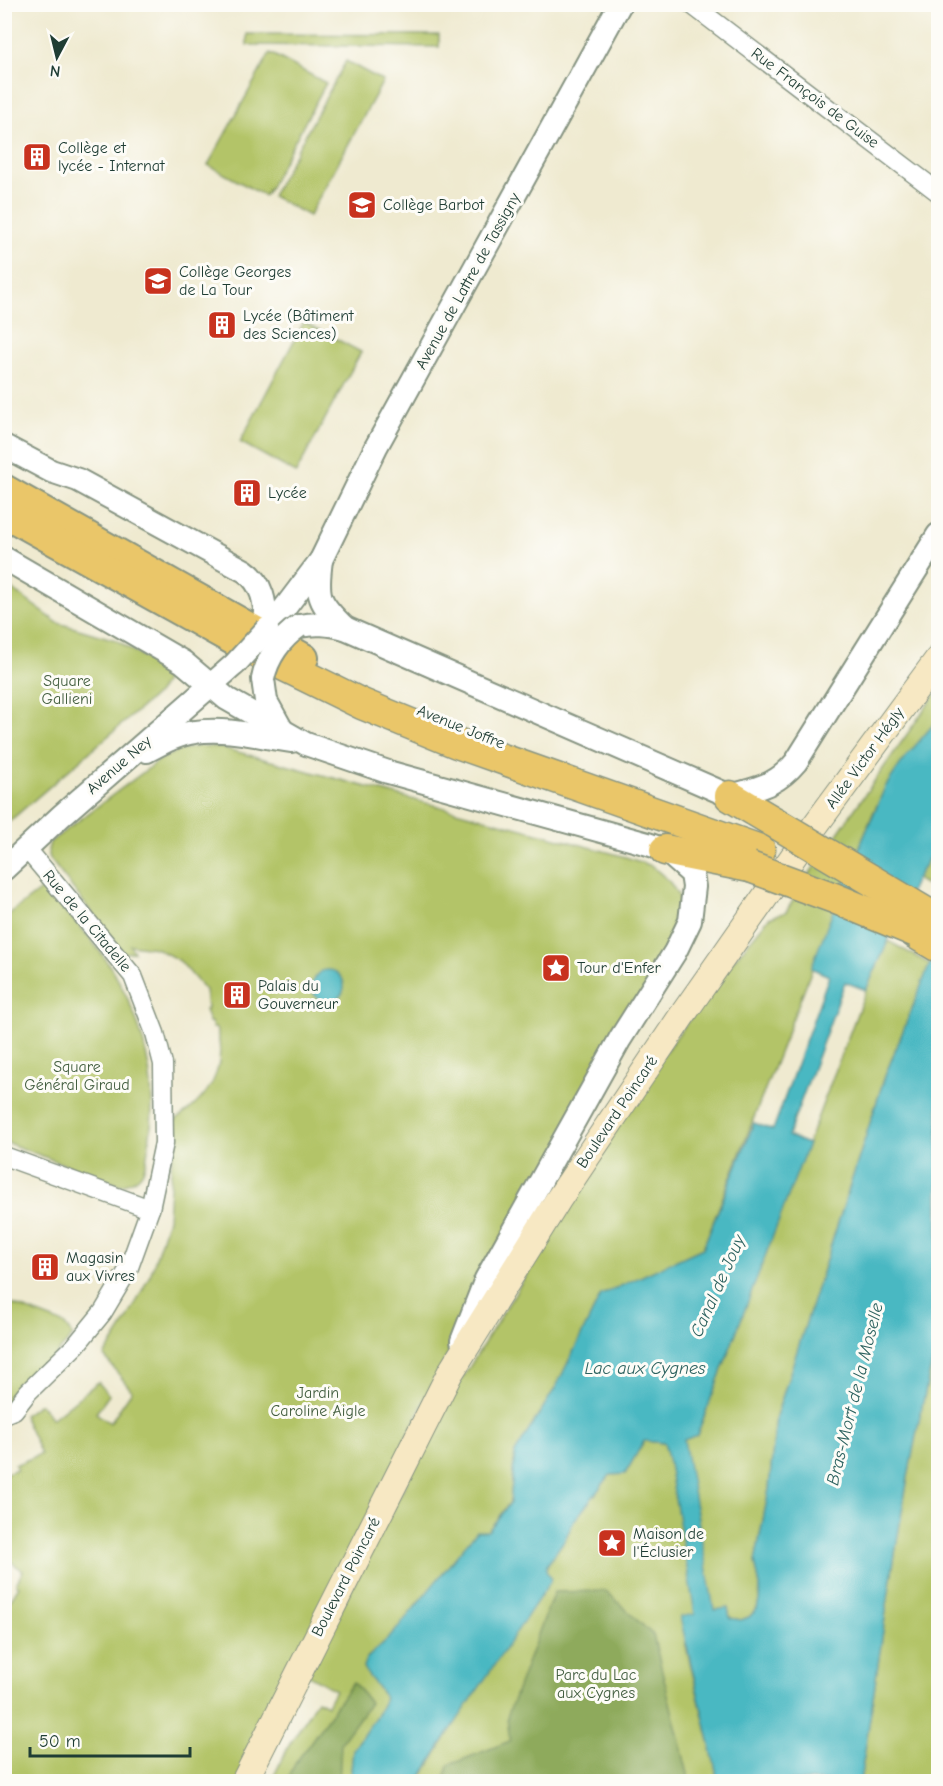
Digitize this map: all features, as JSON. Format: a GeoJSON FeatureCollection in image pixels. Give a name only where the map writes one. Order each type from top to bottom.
{"type":"FeatureCollection","features":[{"type":"Feature","properties":{"kind":"highway","name":"Avenue Joffre"},"geometry":{"type":"LineString","coordinates":[[259,633],[362,704],[457,744],[762,845]]}},
{"type":"Feature","properties":{"kind":"highway","name":"Avenue Joffre"},"geometry":{"type":"LineString","coordinates":[[304,658],[469,732],[762,845]]}},
{"type":"Feature","properties":{"kind":"highway"},"geometry":{"type":"LineString","coordinates":[[730,796],[762,845],[834,898],[933,929]]}},
{"type":"Feature","properties":{"kind":"highway"},"geometry":{"type":"LineString","coordinates":[[665,850],[762,845],[933,929]]}},
{"type":"Feature","properties":{"kind":"main road","name":"Avenue Joffre"},"geometry":{"type":"LineString","coordinates":[[4,489],[304,658]]}},
{"type":"Feature","properties":{"kind":"main road","name":"Avenue Joffre"},"geometry":{"type":"LineString","coordinates":[[4,513],[259,633]]}},
{"type":"Feature","properties":{"kind":"main road","name":"Allée Victor Hégly"},"geometry":{"type":"LineString","coordinates":[[792,857],[939,659]]}},
{"type":"Feature","properties":{"kind":"main road","name":"Boulevard Poincaré"},"geometry":{"type":"LineString","coordinates":[[244,1782],[450,1373],[595,1145],[792,857]]}},
{"type":"Feature","properties":{"kind":"street","name":"Avenue de Lattre de Tassigny"},"geometry":{"type":"LineString","coordinates":[[321,560],[376,447],[620,4]]}},
{"type":"Feature","properties":{"kind":"street","name":"Rue François de Guise"},"geometry":{"type":"LineString","coordinates":[[691,4],[939,192]]}},
{"type":"Feature","properties":{"kind":"street"},"geometry":{"type":"LineString","coordinates":[[4,446],[51,471],[78,480],[252,575],[264,597],[259,633]]}},
{"type":"Feature","properties":{"kind":"street"},"geometry":{"type":"LineString","coordinates":[[283,731],[266,701],[263,680],[267,662],[286,637],[307,625],[327,623],[345,628],[730,796],[767,786],[796,762],[939,535]]}},
{"type":"Feature","properties":{"kind":"street"},"geometry":{"type":"LineString","coordinates":[[4,558],[183,662],[227,699],[306,744]]}},
{"type":"Feature","properties":{"kind":"street"},"geometry":{"type":"LineString","coordinates":[[321,560],[318,584],[320,599],[326,610],[345,628]]}},
{"type":"Feature","properties":{"kind":"street","name":"Avenue Ney"},"geometry":{"type":"LineString","coordinates":[[4,869],[211,685],[321,560]]}},
{"type":"Feature","properties":{"kind":"street"},"geometry":{"type":"LineString","coordinates":[[112,771],[172,738],[194,732],[228,732],[306,744],[388,772],[665,850]]}},
{"type":"Feature","properties":{"kind":"street","name":"Rue de la Citadelle"},"geometry":{"type":"LineString","coordinates":[[4,1414],[14,1410],[28,1392],[76,1345],[103,1312],[128,1270],[150,1209],[164,1143],[163,1064],[148,1013],[133,976],[26,848]]}},
{"type":"Feature","properties":{"kind":"street","name":"Boulevard Poincaré"},"geometry":{"type":"LineString","coordinates":[[450,1373],[486,1279],[620,1039],[675,952],[690,921],[694,887],[692,874],[665,850]]}},
{"type":"Feature","properties":{"kind":"street"},"geometry":{"type":"LineString","coordinates":[[4,1156],[150,1209]]}},
{"type":"Feature","properties":{"kind":"green space"},"geometry":{"type":"Polygon","coordinates":[[[247,34],[439,35],[439,47],[247,45],[247,34]]]}},
{"type":"Feature","properties":{"kind":"green space"},"geometry":{"type":"Polygon","coordinates":[[[270,53],[326,83],[265,196],[208,165],[270,53]]]}},
{"type":"Feature","properties":{"kind":"green space"},"geometry":{"type":"Polygon","coordinates":[[[346,61],[383,81],[309,216],[272,196],[346,61]]]}},
{"type":"Feature","properties":{"kind":"green space"},"geometry":{"type":"Polygon","coordinates":[[[304,322],[361,352],[296,473],[240,442],[304,322]]]}},
{"type":"Feature","properties":{"kind":"green space","name":"Square Gallieni"},"geometry":{"type":"Polygon","coordinates":[[[5,584],[58,623],[116,640],[157,665],[165,681],[158,693],[5,825],[5,584]]]}},
{"type":"Feature","properties":{"kind":"green space"},"geometry":{"type":"Polygon","coordinates":[[[938,690],[938,719],[894,775],[873,813],[703,1248],[601,1295],[556,1387],[515,1453],[510,1502],[488,1531],[393,1634],[366,1659],[363,1667],[385,1699],[353,1750],[350,1781],[271,1782],[288,1747],[317,1700],[327,1705],[335,1690],[307,1674],[452,1395],[660,1059],[733,961],[769,918],[786,912],[810,873],[938,690]]]}},
{"type":"Feature","properties":{"kind":"green space","name":"Jardin Caroline Aigle"},"geometry":{"type":"Polygon","coordinates":[[[198,746],[219,747],[652,866],[669,881],[682,901],[683,926],[435,1378],[242,1781],[5,1781],[4,1617],[6,1615],[4,1610],[19,1586],[16,1584],[23,1571],[5,1557],[5,1471],[7,1473],[17,1469],[15,1465],[41,1454],[23,1415],[40,1404],[52,1419],[98,1382],[109,1395],[96,1413],[110,1423],[132,1391],[104,1356],[127,1320],[151,1273],[168,1219],[174,1121],[206,1093],[213,1082],[220,1057],[216,1028],[213,1028],[209,1022],[205,1010],[207,1009],[205,990],[180,961],[156,948],[130,945],[134,952],[123,953],[50,859],[48,850],[50,842],[161,759],[177,751],[198,746]]]}},
{"type":"Feature","properties":{"kind":"green space"},"geometry":{"type":"Polygon","coordinates":[[[938,843],[938,892],[916,879],[938,843]]]}},
{"type":"Feature","properties":{"kind":"green space","name":"Square Général Giraud"},"geometry":{"type":"Polygon","coordinates":[[[42,889],[77,923],[104,957],[131,1006],[140,1032],[147,1059],[152,1115],[145,1166],[140,1176],[128,1183],[119,1185],[5,1142],[5,917],[42,889]]]}},
{"type":"Feature","properties":{"kind":"green space"},"geometry":{"type":"Polygon","coordinates":[[[888,941],[930,964],[885,1076],[776,1417],[769,1489],[755,1562],[760,1586],[757,1609],[749,1617],[741,1620],[730,1618],[728,1608],[685,1642],[717,1781],[419,1782],[574,1521],[610,1475],[625,1474],[644,1441],[664,1443],[697,1435],[866,990],[888,941]]]}},
{"type":"Feature","properties":{"kind":"green space"},"geometry":{"type":"Polygon","coordinates":[[[4,1301],[64,1324],[73,1336],[12,1403],[4,1406],[4,1301]]]}},
{"type":"Feature","properties":{"kind":"green space"},"geometry":{"type":"Polygon","coordinates":[[[938,1338],[938,1781],[860,1782],[903,1503],[938,1338]]]}},
{"type":"Feature","properties":{"kind":"green space","name":"Parc du Lac aux Cygnes"},"geometry":{"type":"Polygon","coordinates":[[[606,1591],[653,1635],[688,1774],[687,1781],[443,1781],[449,1765],[510,1741],[507,1717],[554,1592],[606,1591]]]}},
{"type":"Feature","properties":{"kind":"green space"},"geometry":{"type":"Polygon","coordinates":[[[353,1682],[370,1703],[341,1743],[339,1781],[287,1781],[295,1764],[353,1682]]]}},
{"type":"Feature","properties":{"kind":"water"},"geometry":{"type":"Polygon","coordinates":[[[938,719],[938,843],[916,879],[866,990],[845,982],[788,1136],[808,1144],[697,1435],[684,1440],[714,1610],[728,1608],[730,1618],[741,1620],[749,1617],[757,1609],[759,1601],[760,1586],[755,1562],[769,1489],[776,1417],[885,1076],[938,948],[938,1338],[903,1503],[860,1781],[717,1781],[680,1617],[695,1614],[668,1458],[664,1443],[644,1441],[625,1474],[610,1475],[574,1521],[547,1565],[546,1571],[552,1579],[419,1781],[350,1782],[353,1750],[385,1699],[363,1667],[366,1659],[393,1634],[477,1531],[488,1531],[510,1503],[515,1453],[556,1387],[601,1295],[703,1248],[754,1123],[773,1130],[829,976],[811,968],[838,898],[885,787],[904,759],[938,719]]]}},
{"type":"Feature","properties":{"kind":"water"},"geometry":{"type":"Polygon","coordinates":[[[328,970],[339,975],[344,986],[339,997],[328,1002],[317,997],[312,986],[317,975],[328,970]]]}},
{"type":"Feature","properties":{"kind":"place","name":"Collège et lycée - Internat"},"geometry":{"type":"Point","coordinates":[37,157]}},
{"type":"Feature","properties":{"kind":"place","name":"Collège Barbot"},"geometry":{"type":"Point","coordinates":[362,205]}},
{"type":"Feature","properties":{"kind":"place","name":"Collège Georges de La Tour"},"geometry":{"type":"Point","coordinates":[158,281]}},
{"type":"Feature","properties":{"kind":"place","name":"Lycée (Bâtiment des Sciences)"},"geometry":{"type":"Point","coordinates":[222,325]}},
{"type":"Feature","properties":{"kind":"place","name":"Lycée"},"geometry":{"type":"Point","coordinates":[247,493]}},
{"type":"Feature","properties":{"kind":"place","name":"Tour d'Enfer"},"geometry":{"type":"Point","coordinates":[556,968]}},
{"type":"Feature","properties":{"kind":"place","name":"Palais du Gouverneur"},"geometry":{"type":"Point","coordinates":[237,995]}},
{"type":"Feature","properties":{"kind":"place","name":"Magasin aux Vivres"},"geometry":{"type":"Point","coordinates":[45,1267]}},
{"type":"Feature","properties":{"kind":"place","name":"Maison de l'Éclusier"},"geometry":{"type":"Point","coordinates":[612,1543]}},
{"type":"Feature","properties":{"kind":"water label","name":"Canal de Jouy"},"geometry":{"type":"Point","coordinates":[718,1286]}},
{"type":"Feature","properties":{"kind":"water label","name":"Lac aux Cygnes"},"geometry":{"type":"Point","coordinates":[645,1368]}},
{"type":"Feature","properties":{"kind":"water label","name":"Bras-Mort de la Moselle"},"geometry":{"type":"Point","coordinates":[855,1394]}}]}
